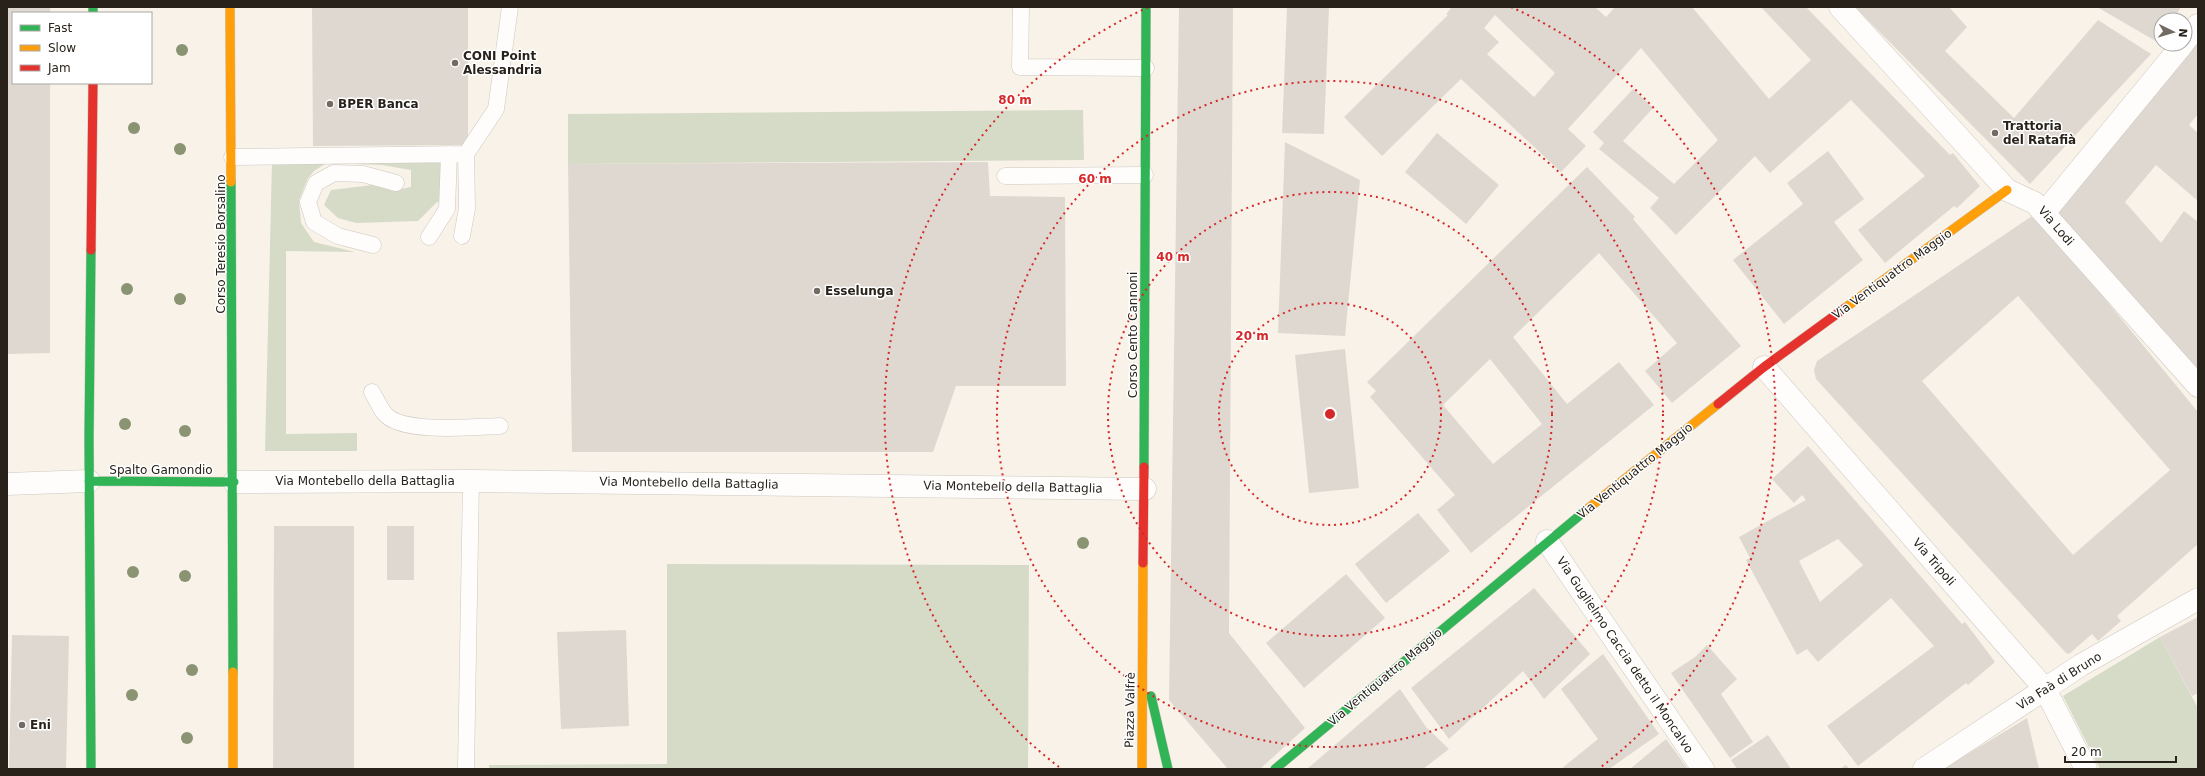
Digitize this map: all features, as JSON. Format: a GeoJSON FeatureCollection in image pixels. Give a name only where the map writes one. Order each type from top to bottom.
{"type":"FeatureCollection","features":[{"type":"Feature","properties":{"kind":"street","name":"Corso Teresio Borsalino"},"geometry":{"type":"LineString","coordinates":[[230,7],[234,482]]}},
{"type":"Feature","properties":{"kind":"street","name":"Corso Cento Cannoni"},"geometry":{"type":"LineString","coordinates":[[1143,663],[1145,489],[1146,7]]}},
{"type":"Feature","properties":{"kind":"street","name":"Via Lodi"},"geometry":{"type":"LineString","coordinates":[[1840,7],[2007,190],[2035,202],[2198,386]]}},
{"type":"Feature","properties":{"kind":"street"},"geometry":{"type":"LineString","coordinates":[[2044,212],[2176,52]]}},
{"type":"Feature","properties":{"kind":"street"},"geometry":{"type":"LineString","coordinates":[[91,769],[89,481],[93,84]]}},
{"type":"Feature","properties":{"kind":"street","name":"Via Ventiquattro Maggio"},"geometry":{"type":"LineString","coordinates":[[1275,769],[1547,541],[1764,367],[2007,190]]}},
{"type":"Feature","properties":{"kind":"street","name":"Via Tripoli"},"geometry":{"type":"LineString","coordinates":[[1764,367],[2045,689],[2086,769]]}},
{"type":"Feature","properties":{"kind":"street"},"geometry":{"type":"LineString","coordinates":[[7,484],[89,481]]}},
{"type":"Feature","properties":{"kind":"street","name":"Spalto Gamondio"},"geometry":{"type":"LineString","coordinates":[[89,481],[234,482]]}},
{"type":"Feature","properties":{"kind":"street","name":"Via Montebello della Battaglia"},"geometry":{"type":"LineString","coordinates":[[234,482],[471,481],[1145,489]]}},
{"type":"Feature","properties":{"kind":"street"},"geometry":{"type":"LineString","coordinates":[[233,769],[234,482]]}},
{"type":"Feature","properties":{"kind":"street","name":"Via Guglielmo Caccia detto il Moncalvo"},"geometry":{"type":"LineString","coordinates":[[1547,541],[1703,769]]}},
{"type":"Feature","properties":{"kind":"street","name":"Via Faà di Bruno"},"geometry":{"type":"LineString","coordinates":[[1924,769],[2081,665],[2198,599]]}},
{"type":"Feature","properties":{"kind":"street","name":"Piazza Valfrè"},"geometry":{"type":"LineString","coordinates":[[1142,769],[1143,663]]}},
{"type":"Feature","properties":{"kind":"street","name":"Piazza Valfrè"},"geometry":{"type":"LineString","coordinates":[[1143,663],[1168,769]]}},
{"type":"Feature","properties":{"kind":"lane"},"geometry":{"type":"LineString","coordinates":[[462,236],[467,208],[466,154],[496,109],[510,7]]}},
{"type":"Feature","properties":{"kind":"lane"},"geometry":{"type":"LineString","coordinates":[[1020,7],[1020,67],[1146,68]]}},
{"type":"Feature","properties":{"kind":"lane"},"geometry":{"type":"LineString","coordinates":[[429,236],[447,209],[449,154]]}},
{"type":"Feature","properties":{"kind":"lane"},"geometry":{"type":"LineString","coordinates":[[232,157],[466,154]]}},
{"type":"Feature","properties":{"kind":"lane"},"geometry":{"type":"LineString","coordinates":[[374,245],[338,236],[314,222],[308,202],[316,183],[334,173],[363,174],[396,183]]}},
{"type":"Feature","properties":{"kind":"lane"},"geometry":{"type":"LineString","coordinates":[[1005,176],[1145,175]]}},
{"type":"Feature","properties":{"kind":"lane"},"geometry":{"type":"LineString","coordinates":[[372,392],[385,415],[405,425],[434,427],[500,426]]}},
{"type":"Feature","properties":{"kind":"lane"},"geometry":{"type":"LineString","coordinates":[[466,769],[471,481]]}},
{"type":"Feature","properties":{"kind":"green space"},"geometry":{"type":"Polygon","coordinates":[[[1083,110],[1084,160],[568,164],[568,114],[1083,110]]]}},
{"type":"Feature","properties":{"kind":"green space"},"geometry":{"type":"Polygon","coordinates":[[[444,161],[444,203],[437,202],[418,221],[356,223],[338,218],[324,205],[331,190],[381,184],[392,191],[411,187],[411,170],[382,165],[325,164],[314,171],[308,178],[299,200],[301,223],[314,242],[355,252],[286,251],[286,434],[357,433],[357,451],[265,451],[272,162],[444,161]]]}},
{"type":"Feature","properties":{"kind":"green space"},"geometry":{"type":"Polygon","coordinates":[[[667,564],[1029,565],[1028,769],[489,769],[489,765],[667,764],[667,564]]]}},
{"type":"Feature","properties":{"kind":"green space"},"geometry":{"type":"Polygon","coordinates":[[[2160,637],[2198,708],[2198,769],[2100,769],[2063,696],[2160,637]]]}},
{"type":"Feature","properties":{"kind":"building"},"geometry":{"type":"Polygon","coordinates":[[[7,7],[50,7],[50,12],[12,12],[12,84],[50,84],[50,353],[7,354],[7,7]]]}},
{"type":"Feature","properties":{"kind":"building"},"geometry":{"type":"Polygon","coordinates":[[[312,7],[468,7],[468,145],[313,146],[312,7]]]}},
{"type":"Feature","properties":{"kind":"building"},"geometry":{"type":"Polygon","coordinates":[[[1179,7],[1233,7],[1229,633],[1305,728],[1260,769],[1228,769],[1169,700],[1179,7]]]}},
{"type":"Feature","properties":{"kind":"building"},"geometry":{"type":"Polygon","coordinates":[[[1287,7],[1329,7],[1324,134],[1282,133],[1287,7]]]}},
{"type":"Feature","properties":{"kind":"building"},"geometry":{"type":"Polygon","coordinates":[[[1452,7],[1595,7],[1606,17],[1615,7],[1692,7],[1769,99],[1811,60],[1761,7],[1806,7],[1950,155],[1953,153],[1980,186],[1957,208],[1954,206],[1885,263],[1858,230],[1925,176],[1851,100],[1770,173],[1755,156],[1676,235],[1650,208],[1659,198],[1599,149],[1604,143],[1593,132],[1633,89],[1653,108],[1623,141],[1674,184],[1718,140],[1641,48],[1568,129],[1586,146],[1561,172],[1461,79],[1382,156],[1344,117],[1448,15],[1446,14],[1452,7]],[[1495,15],[1484,28],[1499,42],[1487,54],[1534,97],[1555,73],[1495,15]]]}},
{"type":"Feature","properties":{"kind":"building"},"geometry":{"type":"Polygon","coordinates":[[[1855,7],[1949,7],[1967,27],[1945,51],[2014,118],[2098,20],[2151,54],[2030,184],[1855,7]]]}},
{"type":"Feature","properties":{"kind":"building"},"geometry":{"type":"Polygon","coordinates":[[[2097,7],[2181,7],[2178,12],[2153,12],[2153,40],[2097,7]]]}},
{"type":"Feature","properties":{"kind":"building"},"geometry":{"type":"Polygon","coordinates":[[[2198,36],[2198,114],[2189,125],[2198,133],[2198,201],[2156,165],[2125,202],[2161,243],[2184,211],[2198,222],[2198,374],[2055,212],[2072,197],[2068,193],[2185,52],[2193,52],[2193,42],[2198,36]]]}},
{"type":"Feature","properties":{"kind":"building"},"geometry":{"type":"Polygon","coordinates":[[[1437,133],[1499,185],[1466,224],[1405,172],[1437,133]]]}},
{"type":"Feature","properties":{"kind":"building"},"geometry":{"type":"Polygon","coordinates":[[[1285,142],[1360,180],[1345,336],[1278,333],[1285,142]]]}},
{"type":"Feature","properties":{"kind":"building"},"geometry":{"type":"Polygon","coordinates":[[[1828,151],[1864,199],[1834,222],[1863,260],[1784,324],[1733,260],[1803,204],[1787,183],[1828,151]]]}},
{"type":"Feature","properties":{"kind":"building","name":"Esselunga"},"geometry":{"type":"Polygon","coordinates":[[[988,162],[990,196],[1065,197],[1066,386],[956,386],[933,452],[572,452],[568,164],[988,162]]]}},
{"type":"Feature","properties":{"kind":"building"},"geometry":{"type":"Polygon","coordinates":[[[1587,167],[1635,217],[1633,219],[1741,346],[1672,403],[1645,371],[1677,343],[1599,253],[1513,337],[1567,404],[1619,362],[1654,405],[1471,553],[1437,510],[1455,495],[1370,397],[1376,391],[1367,382],[1587,167]],[[1490,359],[1443,405],[1493,464],[1542,424],[1490,359]]]}},
{"type":"Feature","properties":{"kind":"building"},"geometry":{"type":"Polygon","coordinates":[[[2035,214],[2198,412],[2198,544],[2117,616],[2121,621],[2098,641],[2092,634],[2069,654],[2066,653],[1816,379],[1814,370],[1817,361],[2035,214]],[[2018,296],[1922,381],[2073,555],[2170,470],[2018,296]]]}},
{"type":"Feature","properties":{"kind":"building"},"geometry":{"type":"Polygon","coordinates":[[[1345,349],[1359,488],[1309,493],[1295,355],[1345,349]]]}},
{"type":"Feature","properties":{"kind":"building"},"geometry":{"type":"Polygon","coordinates":[[[1808,446],[1962,624],[1965,622],[1995,662],[1968,685],[1966,683],[1858,766],[1827,726],[1934,646],[1891,598],[1818,662],[1807,649],[1797,655],[1746,560],[1750,558],[1739,537],[1806,500],[1802,495],[1794,503],[1772,479],[1808,446]],[[1838,539],[1799,561],[1820,602],[1863,565],[1838,539]]]}},
{"type":"Feature","properties":{"kind":"building"},"geometry":{"type":"Polygon","coordinates":[[[1418,513],[1450,551],[1386,603],[1355,564],[1418,513]]]}},
{"type":"Feature","properties":{"kind":"building"},"geometry":{"type":"Polygon","coordinates":[[[274,526],[354,526],[354,769],[273,769],[274,526]]]}},
{"type":"Feature","properties":{"kind":"building"},"geometry":{"type":"Polygon","coordinates":[[[387,526],[414,526],[414,580],[387,580],[387,526]]]}},
{"type":"Feature","properties":{"kind":"building"},"geometry":{"type":"Polygon","coordinates":[[[1346,574],[1385,618],[1304,688],[1266,643],[1346,574]]]}},
{"type":"Feature","properties":{"kind":"building"},"geometry":{"type":"Polygon","coordinates":[[[1534,588],[1590,654],[1544,699],[1523,671],[1449,739],[1411,688],[1534,588]]]}},
{"type":"Feature","properties":{"kind":"building"},"geometry":{"type":"Polygon","coordinates":[[[2198,617],[2198,693],[2192,696],[2160,637],[2198,617]]]}},
{"type":"Feature","properties":{"kind":"building"},"geometry":{"type":"Polygon","coordinates":[[[626,630],[629,726],[561,729],[557,632],[626,630]]]}},
{"type":"Feature","properties":{"kind":"building"},"geometry":{"type":"Polygon","coordinates":[[[12,635],[69,636],[66,769],[9,769],[12,635]]]}},
{"type":"Feature","properties":{"kind":"building"},"geometry":{"type":"Polygon","coordinates":[[[1707,645],[1737,679],[1721,694],[1753,742],[1730,758],[1671,673],[1695,657],[1707,645]]]}},
{"type":"Feature","properties":{"kind":"building"},"geometry":{"type":"Polygon","coordinates":[[[1603,654],[1659,734],[1609,769],[1561,769],[1598,739],[1561,689],[1603,654]]]}},
{"type":"Feature","properties":{"kind":"building"},"geometry":{"type":"Polygon","coordinates":[[[1400,689],[1426,727],[1449,749],[1423,769],[1307,769],[1400,689]]]}},
{"type":"Feature","properties":{"kind":"building"},"geometry":{"type":"Polygon","coordinates":[[[2027,718],[2039,769],[1943,769],[2027,718]]]}},
{"type":"Feature","properties":{"kind":"building"},"geometry":{"type":"Polygon","coordinates":[[[1768,735],[1791,769],[1737,769],[1731,760],[1768,735]]]}},
{"type":"Feature","properties":{"kind":"building"},"geometry":{"type":"Polygon","coordinates":[[[1666,739],[1688,769],[1630,769],[1666,739]]]}},
{"type":"Feature","properties":{"kind":"building"},"geometry":{"type":"Polygon","coordinates":[[[1846,765],[1849,769],[1840,769],[1846,765]]]}},
{"type":"Feature","properties":{"kind":"traffic: fast"},"geometry":{"type":"LineString","coordinates":[[93,7],[93,12]]}},
{"type":"Feature","properties":{"kind":"traffic: fast"},"geometry":{"type":"LineString","coordinates":[[1144,467],[1146,7]]}},
{"type":"Feature","properties":{"kind":"traffic: fast"},"geometry":{"type":"LineString","coordinates":[[231,182],[233,672]]}},
{"type":"Feature","properties":{"kind":"traffic: fast"},"geometry":{"type":"LineString","coordinates":[[91,250],[89,438],[91,769]]}},
{"type":"Feature","properties":{"kind":"traffic: fast"},"geometry":{"type":"LineString","coordinates":[[89,481],[234,482]]}},
{"type":"Feature","properties":{"kind":"traffic: fast"},"geometry":{"type":"LineString","coordinates":[[1275,769],[1585,511]]}},
{"type":"Feature","properties":{"kind":"traffic: fast"},"geometry":{"type":"LineString","coordinates":[[1151,696],[1168,769]]}},
{"type":"Feature","properties":{"kind":"traffic: slow"},"geometry":{"type":"LineString","coordinates":[[230,7],[231,182]]}},
{"type":"Feature","properties":{"kind":"traffic: slow"},"geometry":{"type":"LineString","coordinates":[[1845,308],[2007,190]]}},
{"type":"Feature","properties":{"kind":"traffic: slow"},"geometry":{"type":"LineString","coordinates":[[1585,511],[1718,404]]}},
{"type":"Feature","properties":{"kind":"traffic: slow"},"geometry":{"type":"LineString","coordinates":[[1142,769],[1143,563]]}},
{"type":"Feature","properties":{"kind":"traffic: slow"},"geometry":{"type":"LineString","coordinates":[[233,672],[233,769]]}},
{"type":"Feature","properties":{"kind":"traffic: jam"},"geometry":{"type":"LineString","coordinates":[[91,250],[93,84]]}},
{"type":"Feature","properties":{"kind":"traffic: jam"},"geometry":{"type":"LineString","coordinates":[[1718,404],[1764,367],[1845,308]]}},
{"type":"Feature","properties":{"kind":"traffic: jam"},"geometry":{"type":"LineString","coordinates":[[1143,563],[1144,467]]}},
{"type":"Feature","properties":{"kind":"place","name":"CONI Point Alessandria"},"geometry":{"type":"Point","coordinates":[455,63]}},
{"type":"Feature","properties":{"kind":"place","name":"BPER Banca"},"geometry":{"type":"Point","coordinates":[330,104]}},
{"type":"Feature","properties":{"kind":"place","name":"Trattoria del Ratafià"},"geometry":{"type":"Point","coordinates":[1995,133]}},
{"type":"Feature","properties":{"kind":"place","name":"Esselunga"},"geometry":{"type":"Point","coordinates":[817,291]}},
{"type":"Feature","properties":{"kind":"place","name":"Eni"},"geometry":{"type":"Point","coordinates":[22,725]}}]}
